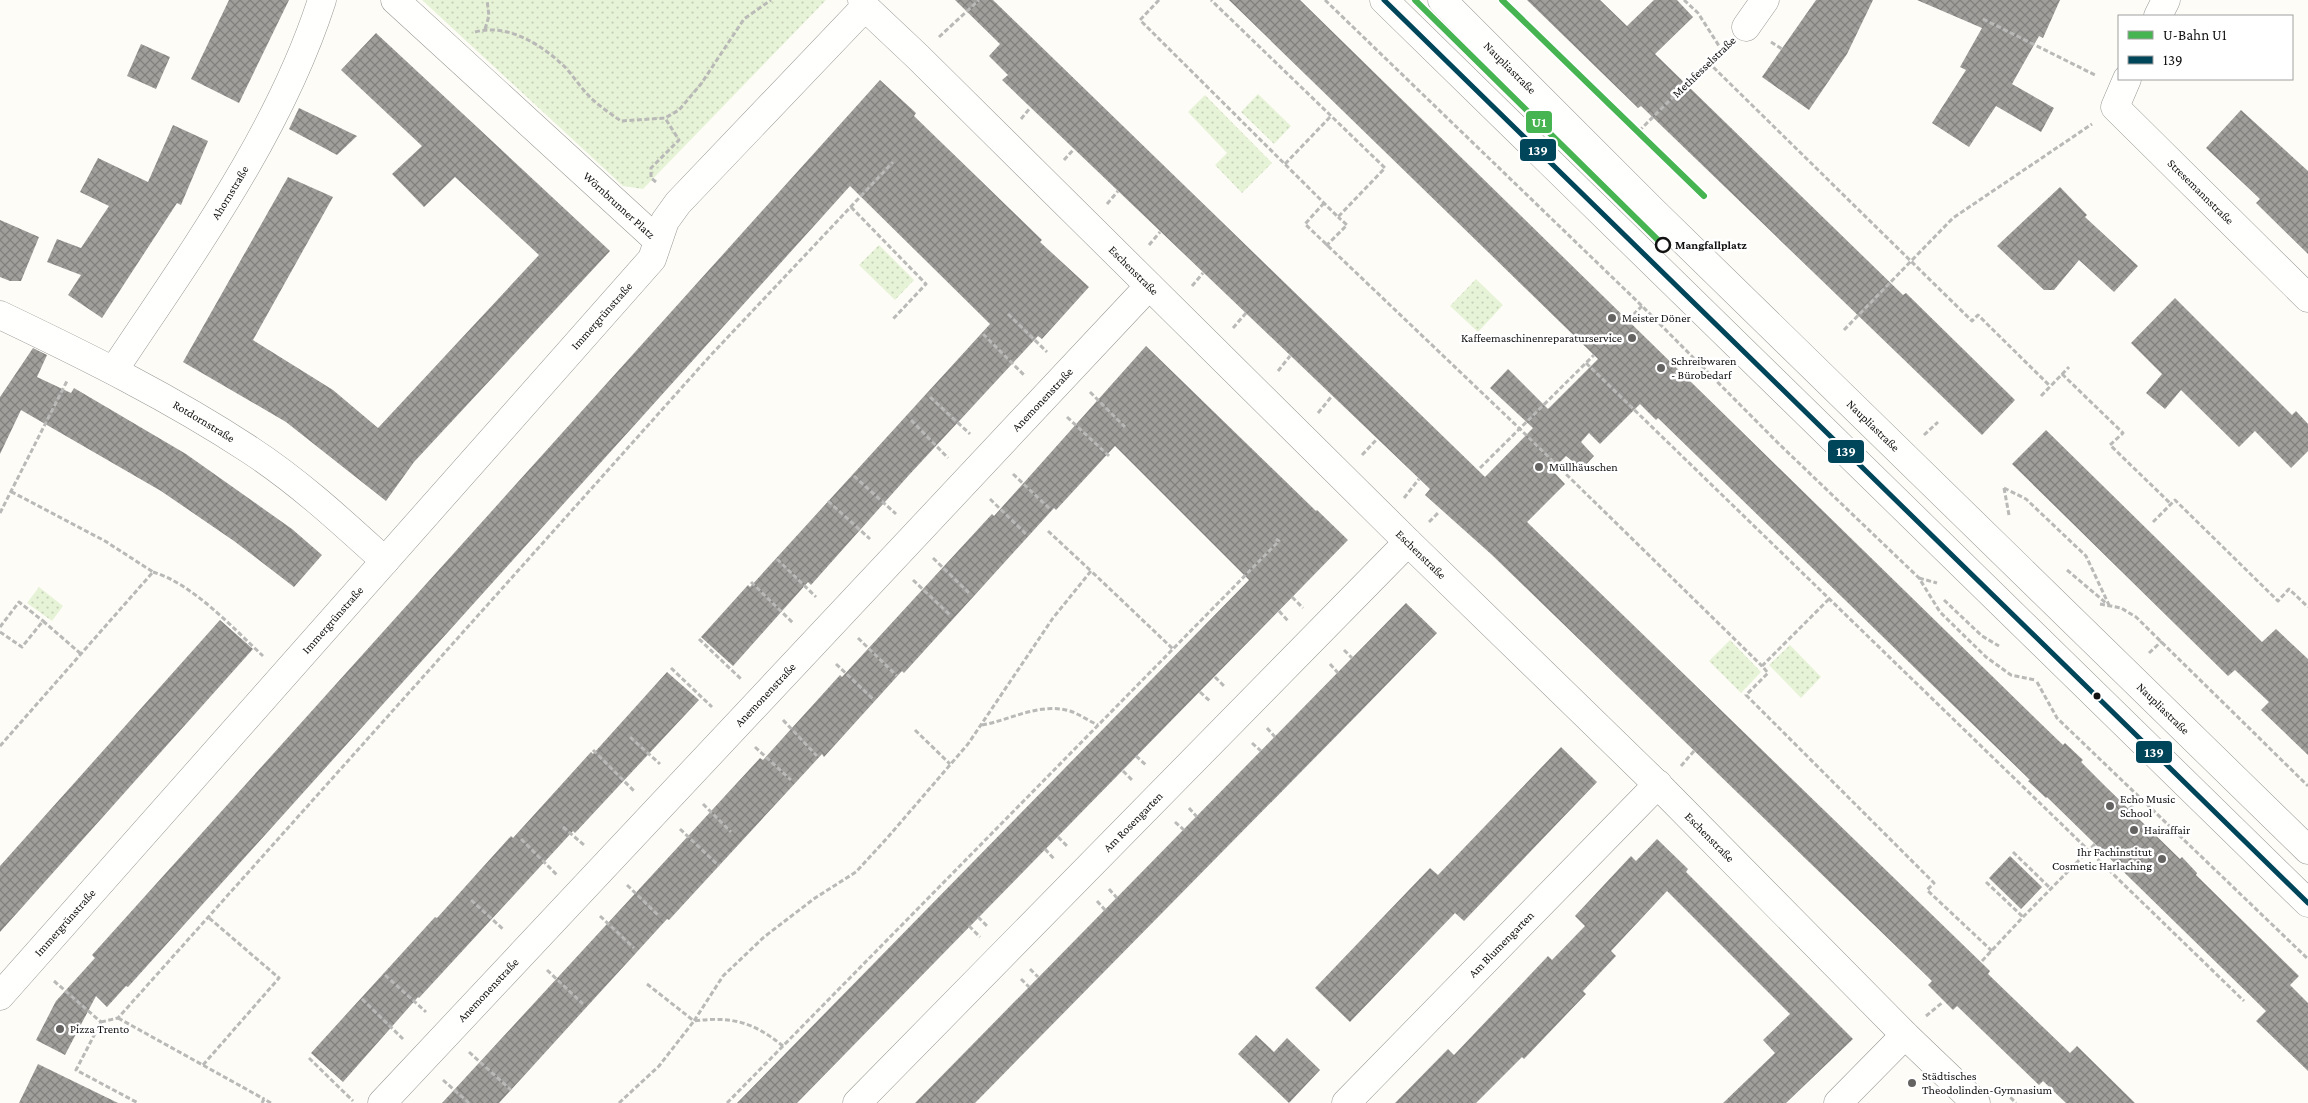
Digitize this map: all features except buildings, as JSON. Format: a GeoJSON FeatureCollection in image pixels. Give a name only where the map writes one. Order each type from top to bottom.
{"type":"FeatureCollection","features":[{"type":"Feature","properties":{"kind":"street","name":"Ahornstraße"},"geometry":{"type":"LineString","coordinates":[[114,370],[214,220],[269,122],[311,34],[322,0]]}},
{"type":"Feature","properties":{"kind":"street","name":"Wörnbrunner Platz"},"geometry":{"type":"LineString","coordinates":[[395,0],[658,240],[666,221],[678,203],[864,4]]}},
{"type":"Feature","properties":{"kind":"street"},"geometry":{"type":"LineString","coordinates":[[1384,0],[2308,903]]}},
{"type":"Feature","properties":{"kind":"street","name":"Naupliastraße"},"geometry":{"type":"LineString","coordinates":[[1442,0],[1652,210],[2308,850]]}},
{"type":"Feature","properties":{"kind":"street","name":"Methfesselstraße"},"geometry":{"type":"LineString","coordinates":[[1746,26],[1764,0]]}},
{"type":"Feature","properties":{"kind":"street"},"geometry":{"type":"LineString","coordinates":[[2158,15],[2166,0]]}},
{"type":"Feature","properties":{"kind":"street","name":"Eschenstraße"},"geometry":{"type":"LineString","coordinates":[[864,4],[1408,542],[1658,784],[1905,1035],[1976,1103]]}},
{"type":"Feature","properties":{"kind":"street","name":"Stresemannstraße"},"geometry":{"type":"LineString","coordinates":[[2122,92],[2308,298]]}},
{"type":"Feature","properties":{"kind":"street","name":"Immergrünstraße"},"geometry":{"type":"LineString","coordinates":[[0,996],[652,259],[658,240]]}},
{"type":"Feature","properties":{"kind":"street","name":"Anemonenstraße"},"geometry":{"type":"LineString","coordinates":[[382,1103],[657,810],[681,782],[1149,286]]}},
{"type":"Feature","properties":{"kind":"street","name":"Rotdornstraße"},"geometry":{"type":"LineString","coordinates":[[0,315],[114,370],[183,408],[251,451],[318,501],[385,561]]}},
{"type":"Feature","properties":{"kind":"street","name":"Am Rosengarten"},"geometry":{"type":"LineString","coordinates":[[857,1103],[1408,542]]}},
{"type":"Feature","properties":{"kind":"street","name":"Am Blumengarten"},"geometry":{"type":"LineString","coordinates":[[1346,1103],[1658,784]]}},
{"type":"Feature","properties":{"kind":"street"},"geometry":{"type":"LineString","coordinates":[[1838,1103],[1905,1035]]}},
{"type":"Feature","properties":{"kind":"path"},"geometry":{"type":"LineString","coordinates":[[485,29],[489,16],[487,0]]}},
{"type":"Feature","properties":{"kind":"path"},"geometry":{"type":"LineString","coordinates":[[445,44],[460,35],[485,29],[512,33],[541,46],[566,68],[591,98],[620,121],[665,118],[679,110],[700,84],[744,19],[771,0]]}},
{"type":"Feature","properties":{"kind":"path"},"geometry":{"type":"LineString","coordinates":[[918,57],[979,0]]}},
{"type":"Feature","properties":{"kind":"path"},"geometry":{"type":"LineString","coordinates":[[1159,0],[1140,20],[1347,225],[1326,246]]}},
{"type":"Feature","properties":{"kind":"path"},"geometry":{"type":"LineString","coordinates":[[1211,0],[1385,168],[1338,217]]}},
{"type":"Feature","properties":{"kind":"path"},"geometry":{"type":"LineString","coordinates":[[1325,0],[1642,306],[1779,444],[1919,578],[1940,612],[1986,657],[2011,676],[2036,680],[2057,718],[2308,959]]}},
{"type":"Feature","properties":{"kind":"path"},"geometry":{"type":"LineString","coordinates":[[1684,0],[1698,13],[1721,49]]}},
{"type":"Feature","properties":{"kind":"path"},"geometry":{"type":"LineString","coordinates":[[1844,330],[1953,218],[2070,140],[2122,92],[1983,19]]}},
{"type":"Feature","properties":{"kind":"path","name":"Methfesselstraße"},"geometry":{"type":"LineString","coordinates":[[1639,131],[1746,26]]}},
{"type":"Feature","properties":{"kind":"path"},"geometry":{"type":"LineString","coordinates":[[1708,62],[1972,321],[1978,314],[2050,386]]}},
{"type":"Feature","properties":{"kind":"path"},"geometry":{"type":"LineString","coordinates":[[1285,164],[1331,116]]}},
{"type":"Feature","properties":{"kind":"path"},"geometry":{"type":"LineString","coordinates":[[665,118],[680,140],[651,168],[651,178],[678,203]]}},
{"type":"Feature","properties":{"kind":"path"},"geometry":{"type":"LineString","coordinates":[[1058,166],[1074,149]]}},
{"type":"Feature","properties":{"kind":"path"},"geometry":{"type":"LineString","coordinates":[[138,1103],[76,1070],[101,1022],[118,1018],[710,356],[893,162]]}},
{"type":"Feature","properties":{"kind":"path"},"geometry":{"type":"LineString","coordinates":[[1103,209],[1118,191]]}},
{"type":"Feature","properties":{"kind":"path"},"geometry":{"type":"LineString","coordinates":[[1324,203],[1305,224],[1520,429],[1762,666],[1768,673],[1746,695],[1934,883],[1927,890],[1992,951]]}},
{"type":"Feature","properties":{"kind":"path"},"geometry":{"type":"LineString","coordinates":[[851,207],[926,284],[893,319]]}},
{"type":"Feature","properties":{"kind":"path"},"geometry":{"type":"LineString","coordinates":[[1145,250],[1160,232]]}},
{"type":"Feature","properties":{"kind":"path"},"geometry":{"type":"LineString","coordinates":[[1187,291],[1203,273]]}},
{"type":"Feature","properties":{"kind":"path"},"geometry":{"type":"LineString","coordinates":[[1628,320],[1642,306]]}},
{"type":"Feature","properties":{"kind":"path"},"geometry":{"type":"LineString","coordinates":[[1008,314],[1125,427]]}},
{"type":"Feature","properties":{"kind":"path"},"geometry":{"type":"LineString","coordinates":[[1229,332],[1246,314]]}},
{"type":"Feature","properties":{"kind":"path"},"geometry":{"type":"LineString","coordinates":[[0,513],[80,354]]}},
{"type":"Feature","properties":{"kind":"path"},"geometry":{"type":"LineString","coordinates":[[1480,468],[1594,355]]}},
{"type":"Feature","properties":{"kind":"path"},"geometry":{"type":"LineString","coordinates":[[1274,376],[1290,356]]}},
{"type":"Feature","properties":{"kind":"path"},"geometry":{"type":"LineString","coordinates":[[1586,363],[2244,1001]]}},
{"type":"Feature","properties":{"kind":"path"},"geometry":{"type":"LineString","coordinates":[[2041,396],[2069,366]]}},
{"type":"Feature","properties":{"kind":"path"},"geometry":{"type":"LineString","coordinates":[[2062,374],[2123,433],[2110,445],[2171,504]]}},
{"type":"Feature","properties":{"kind":"path"},"geometry":{"type":"LineString","coordinates":[[1315,416],[1332,396]]}},
{"type":"Feature","properties":{"kind":"path"},"geometry":{"type":"LineString","coordinates":[[930,397],[1051,510]]}},
{"type":"Feature","properties":{"kind":"path"},"geometry":{"type":"LineString","coordinates":[[1359,458],[1377,439]]}},
{"type":"Feature","properties":{"kind":"path"},"geometry":{"type":"LineString","coordinates":[[854,476],[969,593]]}},
{"type":"Feature","properties":{"kind":"path"},"geometry":{"type":"LineString","coordinates":[[1402,500],[1419,479]]}},
{"type":"Feature","properties":{"kind":"path"},"geometry":{"type":"LineString","coordinates":[[2004,488],[2026,499],[2086,556],[2109,605]]}},
{"type":"Feature","properties":{"kind":"path"},"geometry":{"type":"LineString","coordinates":[[10,492],[105,541],[153,572],[166,576],[194,595],[238,632],[283,675]]}},
{"type":"Feature","properties":{"kind":"path"},"geometry":{"type":"LineString","coordinates":[[2153,522],[2175,500],[2278,601],[2290,589],[2308,607]]}},
{"type":"Feature","properties":{"kind":"path"},"geometry":{"type":"LineString","coordinates":[[1048,531],[1173,648]]}},
{"type":"Feature","properties":{"kind":"path"},"geometry":{"type":"LineString","coordinates":[[727,1103],[1278,541],[1276,539]]}},
{"type":"Feature","properties":{"kind":"path"},"geometry":{"type":"LineString","coordinates":[[2066,569],[2109,605],[2121,608],[2136,617],[2308,786]]}},
{"type":"Feature","properties":{"kind":"path"},"geometry":{"type":"LineString","coordinates":[[2073,575],[2077,570]]}},
{"type":"Feature","properties":{"kind":"path"},"geometry":{"type":"LineString","coordinates":[[619,1103],[659,1066],[694,1021],[723,976],[764,936],[815,898],[856,872],[968,744],[1053,618],[1091,571]]}},
{"type":"Feature","properties":{"kind":"path"},"geometry":{"type":"LineString","coordinates":[[0,746],[153,572]]}},
{"type":"Feature","properties":{"kind":"path"},"geometry":{"type":"LineString","coordinates":[[1762,666],[1829,599]]}},
{"type":"Feature","properties":{"kind":"path"},"geometry":{"type":"LineString","coordinates":[[1944,600],[1982,636]]}},
{"type":"Feature","properties":{"kind":"path"},"geometry":{"type":"LineString","coordinates":[[0,627],[19,602],[81,654]]}},
{"type":"Feature","properties":{"kind":"path"},"geometry":{"type":"LineString","coordinates":[[0,632],[22,647],[43,621]]}},
{"type":"Feature","properties":{"kind":"path"},"geometry":{"type":"LineString","coordinates":[[2149,654],[2162,641]]}},
{"type":"Feature","properties":{"kind":"path"},"geometry":{"type":"LineString","coordinates":[[671,668],[791,780]]}},
{"type":"Feature","properties":{"kind":"path"},"geometry":{"type":"LineString","coordinates":[[981,725],[1020,713],[1045,708],[1070,711],[1098,725]]}},
{"type":"Feature","properties":{"kind":"path"},"geometry":{"type":"LineString","coordinates":[[915,730],[950,764]]}},
{"type":"Feature","properties":{"kind":"path"},"geometry":{"type":"LineString","coordinates":[[630,737],[681,782],[731,832]]}},
{"type":"Feature","properties":{"kind":"path"},"geometry":{"type":"LineString","coordinates":[[593,750],[719,866]]}},
{"type":"Feature","properties":{"kind":"path"},"geometry":{"type":"LineString","coordinates":[[2129,809],[2141,798]]}},
{"type":"Feature","properties":{"kind":"path"},"geometry":{"type":"LineString","coordinates":[[520,838],[634,948]]}},
{"type":"Feature","properties":{"kind":"path"},"geometry":{"type":"LineString","coordinates":[[1982,962],[2050,888],[2089,852],[2095,844]]}},
{"type":"Feature","properties":{"kind":"path"},"geometry":{"type":"LineString","coordinates":[[2012,852],[2050,888]]}},
{"type":"Feature","properties":{"kind":"path"},"geometry":{"type":"LineString","coordinates":[[606,864],[659,916]]}},
{"type":"Feature","properties":{"kind":"path"},"geometry":{"type":"LineString","coordinates":[[1986,882],[2023,917]]}},
{"type":"Feature","properties":{"kind":"path"},"geometry":{"type":"LineString","coordinates":[[471,900],[583,1004]]}},
{"type":"Feature","properties":{"kind":"path"},"geometry":{"type":"LineString","coordinates":[[202,1065],[278,978],[208,917]]}},
{"type":"Feature","properties":{"kind":"path"},"geometry":{"type":"LineString","coordinates":[[31,961],[101,1022]]}},
{"type":"Feature","properties":{"kind":"path"},"geometry":{"type":"LineString","coordinates":[[647,984],[694,1021],[722,1018],[739,1021],[764,1032],[783,1046]]}},
{"type":"Feature","properties":{"kind":"path"},"geometry":{"type":"LineString","coordinates":[[362,999],[423,1058]]}},
{"type":"Feature","properties":{"kind":"path"},"geometry":{"type":"LineString","coordinates":[[118,1018],[263,1101],[271,1103]]}},
{"type":"Feature","properties":{"kind":"path"},"geometry":{"type":"LineString","coordinates":[[309,1058],[355,1103]]}},
{"type":"Feature","properties":{"kind":"green space"},"geometry":{"type":"Polygon","coordinates":[[[422,0],[826,0],[643,189],[623,186],[422,0]]]}},
{"type":"Feature","properties":{"kind":"green space"},"geometry":{"type":"Polygon","coordinates":[[[1258,94],[1291,126],[1274,144],[1241,112],[1258,94]]]}},
{"type":"Feature","properties":{"kind":"green space"},"geometry":{"type":"Polygon","coordinates":[[[1205,95],[1272,163],[1242,193],[1215,165],[1227,153],[1188,112],[1205,95]]]}},
{"type":"Feature","properties":{"kind":"green space"},"geometry":{"type":"Polygon","coordinates":[[[879,245],[914,280],[895,300],[859,265],[879,245]]]}},
{"type":"Feature","properties":{"kind":"green space"},"geometry":{"type":"Polygon","coordinates":[[[1476,279],[1503,305],[1478,332],[1450,306],[1476,279]]]}},
{"type":"Feature","properties":{"kind":"green space"},"geometry":{"type":"Polygon","coordinates":[[[39,587],[63,606],[52,621],[27,603],[39,587]]]}},
{"type":"Feature","properties":{"kind":"green space"},"geometry":{"type":"Polygon","coordinates":[[[1730,640],[1761,672],[1741,693],[1709,661],[1730,640]]]}},
{"type":"Feature","properties":{"kind":"green space"},"geometry":{"type":"Polygon","coordinates":[[[1790,645],[1821,677],[1801,698],[1769,665],[1790,645]]]}},
{"type":"Feature","properties":{"kind":"metro line","name":"U1"},"geometry":{"type":"LineString","coordinates":[[1415,0],[1663,245]]}},
{"type":"Feature","properties":{"kind":"metro line","name":"U1"},"geometry":{"type":"LineString","coordinates":[[1502,0],[1704,196]]}},
{"type":"Feature","properties":{"kind":"transit line","name":"139"},"geometry":{"type":"LineString","coordinates":[[1384,0],[2308,903]]}},
{"type":"Feature","properties":{"kind":"place","name":"Mangfallplatz"},"geometry":{"type":"Point","coordinates":[1663,245]}},
{"type":"Feature","properties":{"kind":"place","name":"Meister Döner"},"geometry":{"type":"Point","coordinates":[1612,318]}},
{"type":"Feature","properties":{"kind":"place","name":"Kaffeemaschinenreparaturservice"},"geometry":{"type":"Point","coordinates":[1632,338]}},
{"type":"Feature","properties":{"kind":"place","name":"Schreibwaren - Bürobedarf"},"geometry":{"type":"Point","coordinates":[1661,368]}},
{"type":"Feature","properties":{"kind":"place","name":"Müllhäuschen"},"geometry":{"type":"Point","coordinates":[1539,467]}},
{"type":"Feature","properties":{"kind":"place","name":"Echo Music School"},"geometry":{"type":"Point","coordinates":[2110,806]}},
{"type":"Feature","properties":{"kind":"place","name":"Hairaffair"},"geometry":{"type":"Point","coordinates":[2134,830]}},
{"type":"Feature","properties":{"kind":"place","name":"Ihr Fachinstitut Cosmetic Harlaching"},"geometry":{"type":"Point","coordinates":[2162,859]}},
{"type":"Feature","properties":{"kind":"place","name":"Pizza Trento"},"geometry":{"type":"Point","coordinates":[60,1029]}},
{"type":"Feature","properties":{"kind":"place","name":"Städtisches Theodolinden-Gymnasium"},"geometry":{"type":"Point","coordinates":[1912,1083]}}]}
